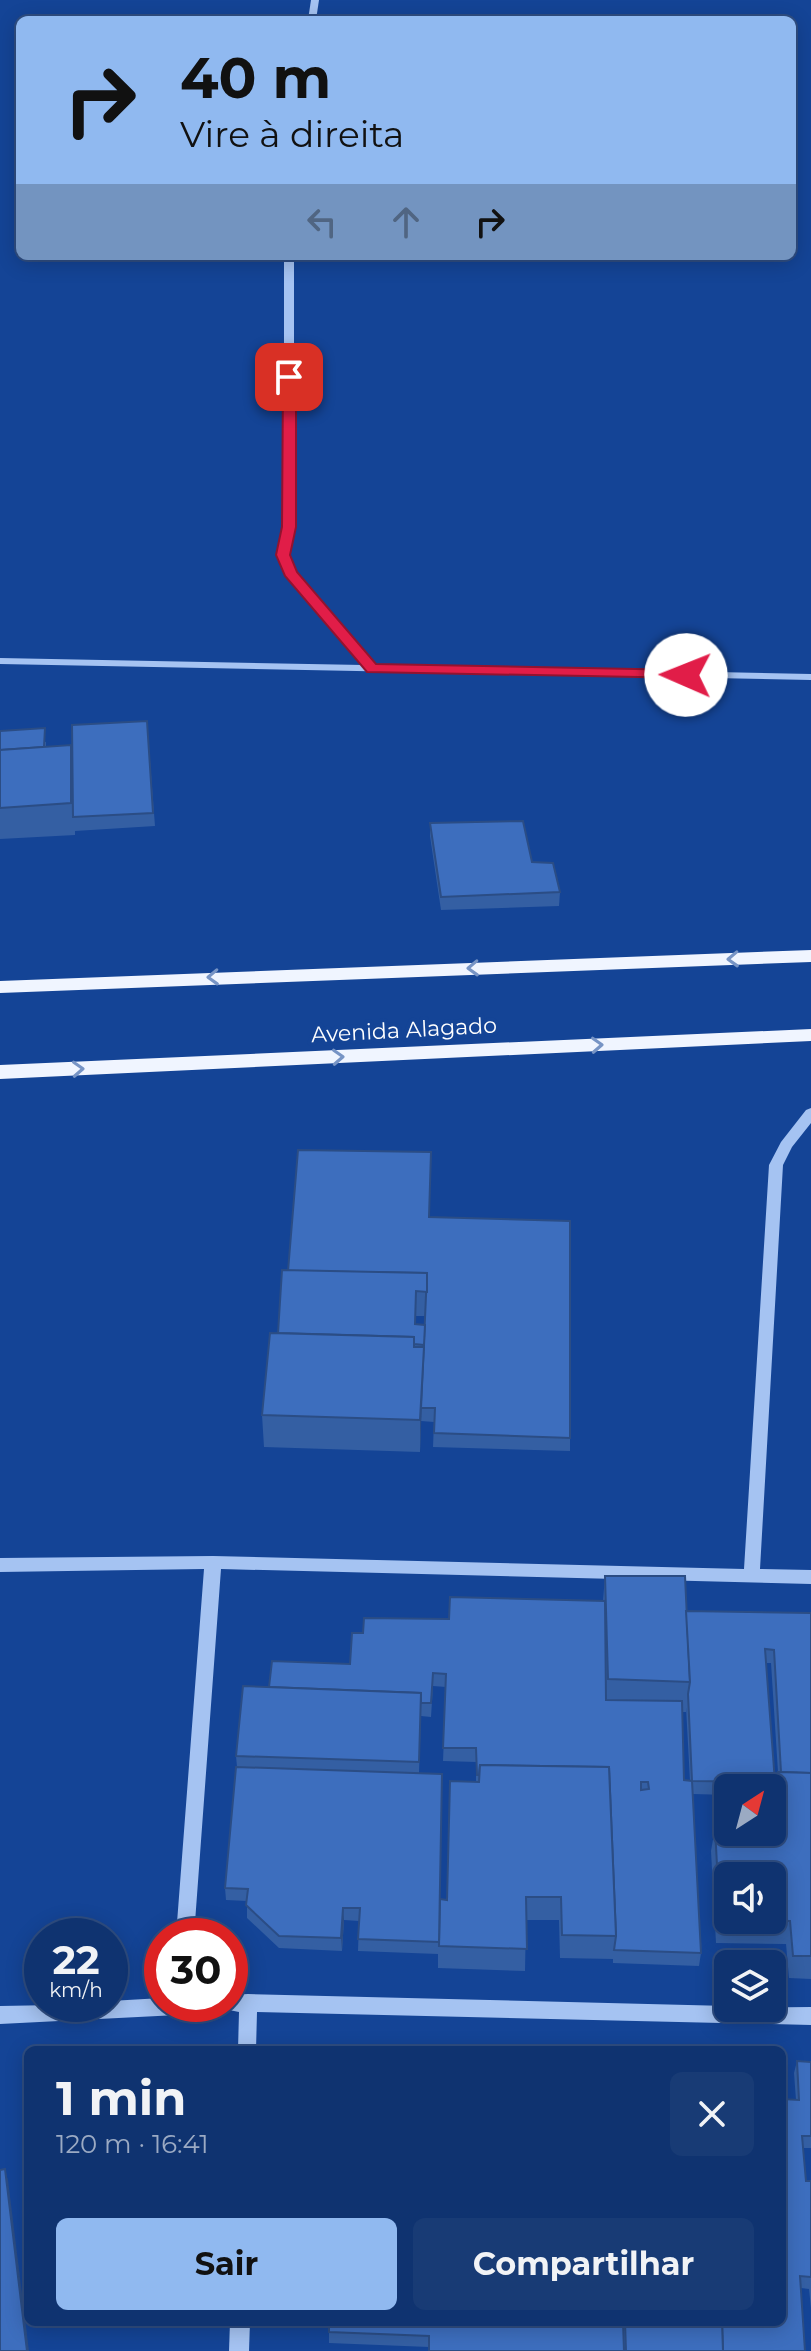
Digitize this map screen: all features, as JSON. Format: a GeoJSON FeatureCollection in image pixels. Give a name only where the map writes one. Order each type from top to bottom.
{"type":"FeatureCollection","features":[{"type":"Feature","properties":{"kind":"main road"},"geometry":{"type":"LineString","coordinates":[[0,987],[811,956]]}},
{"type":"Feature","properties":{"kind":"main road","name":"Avenida Alagado"},"geometry":{"type":"LineString","coordinates":[[0,1072],[811,1035]]}},
{"type":"Feature","properties":{"kind":"street"},"geometry":{"type":"LineString","coordinates":[[289,260],[289,527],[283,555],[290,573],[372,668]]}},
{"type":"Feature","properties":{"kind":"street"},"geometry":{"type":"LineString","coordinates":[[0,661],[811,677]]}},
{"type":"Feature","properties":{"kind":"street"},"geometry":{"type":"LineString","coordinates":[[752,1576],[776,1165],[786,1145],[811,1113]]}},
{"type":"Feature","properties":{"kind":"street"},"geometry":{"type":"LineString","coordinates":[[186,1918],[213,1562]]}},
{"type":"Feature","properties":{"kind":"street"},"geometry":{"type":"LineString","coordinates":[[0,1565],[213,1562],[811,1577]]}},
{"type":"Feature","properties":{"kind":"street"},"geometry":{"type":"LineString","coordinates":[[248,2003],[811,2016]]}},
{"type":"Feature","properties":{"kind":"street"},"geometry":{"type":"LineString","coordinates":[[0,2015],[144,2007]]}},
{"type":"Feature","properties":{"kind":"street"},"geometry":{"type":"LineString","coordinates":[[242,2022],[246,2046]]}},
{"type":"Feature","properties":{"kind":"street"},"geometry":{"type":"LineString","coordinates":[[239,2351],[240,2326]]}},
{"type":"Feature","properties":{"kind":"building"},"geometry":{"type":"Polygon","coordinates":[[[147,721],[153,813],[73,817],[72,725],[147,721]]]}},
{"type":"Feature","properties":{"kind":"building"},"geometry":{"type":"Polygon","coordinates":[[[45,728],[44,747],[0,750],[0,731],[45,728]]]}},
{"type":"Feature","properties":{"kind":"building"},"geometry":{"type":"Polygon","coordinates":[[[71,745],[71,803],[0,808],[0,750],[71,745]]]}},
{"type":"Feature","properties":{"kind":"building"},"geometry":{"type":"Polygon","coordinates":[[[523,821],[532,862],[553,863],[560,892],[441,897],[430,823],[523,821]]]}},
{"type":"Feature","properties":{"kind":"building"},"geometry":{"type":"Polygon","coordinates":[[[298,1150],[431,1152],[429,1217],[570,1221],[570,1438],[434,1433],[435,1408],[421,1408],[427,1273],[288,1271],[298,1150]]]}},
{"type":"Feature","properties":{"kind":"building"},"geometry":{"type":"Polygon","coordinates":[[[282,1270],[427,1273],[427,1292],[416,1291],[415,1324],[425,1325],[424,1345],[414,1344],[414,1337],[278,1333],[282,1270]]]}},
{"type":"Feature","properties":{"kind":"building"},"geometry":{"type":"Polygon","coordinates":[[[270,1333],[414,1337],[414,1347],[424,1347],[420,1420],[262,1415],[270,1333]]]}},
{"type":"Feature","properties":{"kind":"building"},"geometry":{"type":"Polygon","coordinates":[[[605,1576],[685,1576],[690,1682],[608,1679],[605,1576]]]}},
{"type":"Feature","properties":{"kind":"building"},"geometry":{"type":"Polygon","coordinates":[[[450,1597],[605,1601],[606,1700],[682,1701],[684,1780],[692,1781],[701,1953],[614,1950],[609,1767],[480,1765],[477,1775],[476,1748],[443,1748],[446,1674],[433,1673],[431,1703],[421,1703],[421,1693],[269,1687],[272,1661],[350,1664],[352,1633],[363,1633],[364,1618],[449,1619],[450,1597]],[[641,1782],[641,1790],[649,1789],[648,1782],[641,1782]]]}},
{"type":"Feature","properties":{"kind":"building"},"geometry":{"type":"Polygon","coordinates":[[[686,1611],[811,1613],[811,1773],[781,1772],[774,1650],[765,1649],[774,1774],[714,1774],[714,1781],[692,1781],[686,1611]]]}},
{"type":"Feature","properties":{"kind":"building"},"geometry":{"type":"Polygon","coordinates":[[[243,1686],[421,1693],[419,1762],[236,1756],[243,1686]]]}},
{"type":"Feature","properties":{"kind":"building"},"geometry":{"type":"Polygon","coordinates":[[[480,1765],[609,1767],[616,1936],[562,1935],[561,1897],[526,1897],[527,1949],[439,1946],[440,1899],[447,1900],[450,1781],[479,1782],[480,1765]]]}},
{"type":"Feature","properties":{"kind":"building"},"geometry":{"type":"Polygon","coordinates":[[[236,1767],[442,1774],[439,1942],[358,1939],[360,1908],[343,1908],[341,1938],[279,1936],[246,1905],[248,1889],[225,1888],[236,1767]]]}},
{"type":"Feature","properties":{"kind":"building"},"geometry":{"type":"Polygon","coordinates":[[[778,1772],[811,1773],[811,1956],[793,1956],[790,1921],[786,1921],[786,1862],[717,1862],[716,1846],[786,1846],[786,1774],[778,1772]]]}},
{"type":"Feature","properties":{"kind":"building"},"geometry":{"type":"Polygon","coordinates":[[[797,2061],[811,2062],[811,2136],[802,2136],[806,2181],[811,2181],[811,2277],[800,2276],[805,2351],[723,2351],[722,2326],[786,2326],[786,2099],[799,2100],[797,2061]]]}},
{"type":"Feature","properties":{"kind":"building"},"geometry":{"type":"Polygon","coordinates":[[[5,2169],[27,2351],[0,2351],[0,2170],[5,2169]]]}},
{"type":"Feature","properties":{"kind":"building"},"geometry":{"type":"Polygon","coordinates":[[[329,2326],[623,2326],[624,2351],[429,2351],[429,2336],[329,2332],[329,2326]]]}},
{"type":"Feature","properties":{"kind":"building"},"geometry":{"type":"Polygon","coordinates":[[[625,2326],[722,2326],[723,2351],[626,2351],[625,2326]]]}},
{"type":"Feature","properties":{"kind":"route"},"geometry":{"type":"LineString","coordinates":[[289,377],[289,527],[283,555],[290,573],[372,668],[686,675]]}}]}
